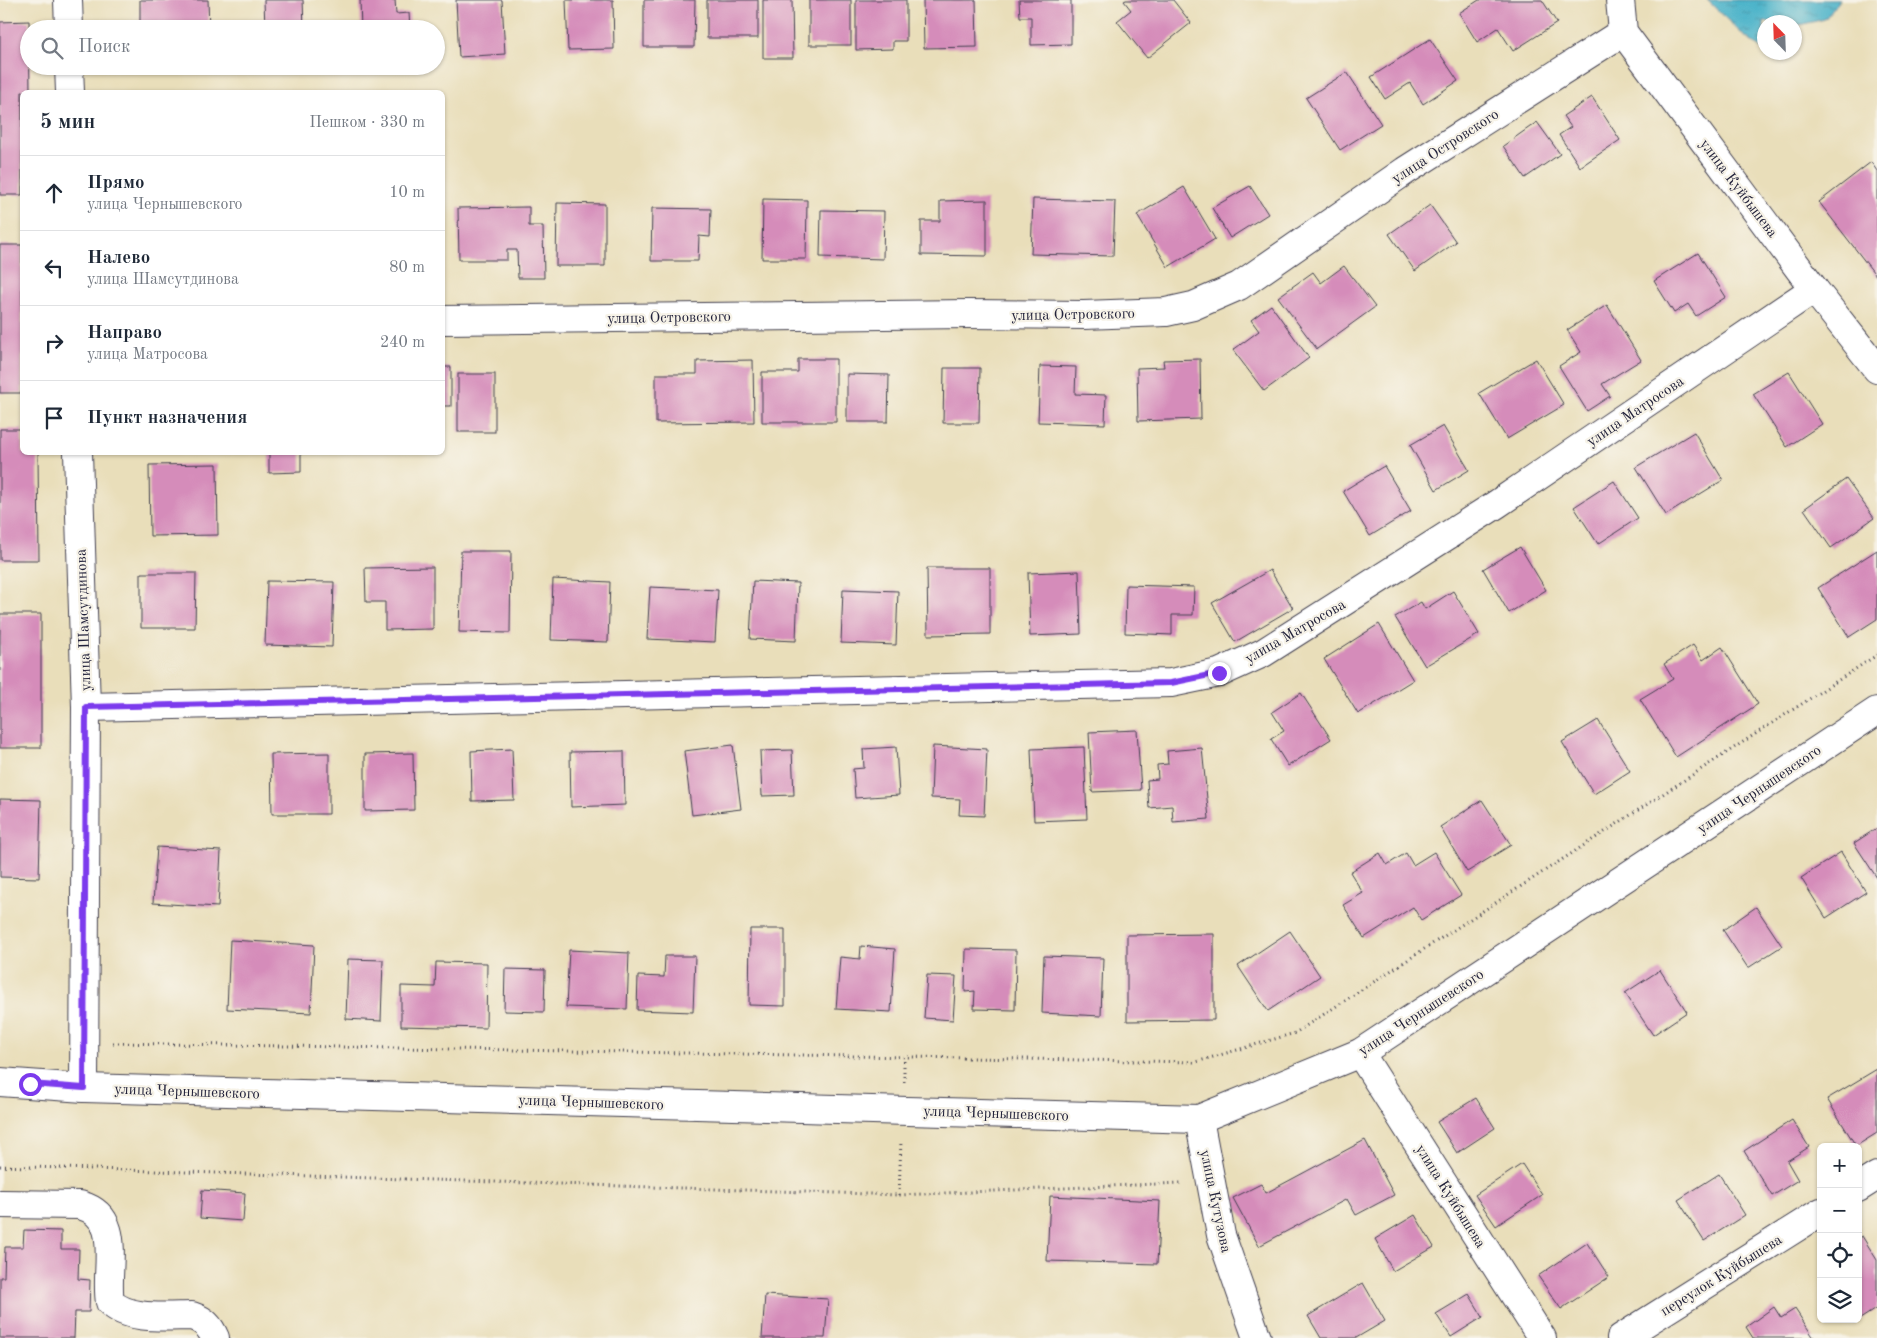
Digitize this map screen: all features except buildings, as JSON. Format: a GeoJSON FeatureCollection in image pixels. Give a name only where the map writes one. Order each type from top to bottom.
{"type":"FeatureCollection","features":[{"type":"Feature","properties":{"kind":"street"},"geometry":{"type":"LineString","coordinates":[[68,0],[68,20]]}},
{"type":"Feature","properties":{"kind":"street"},"geometry":{"type":"LineString","coordinates":[[1620,0],[1623,32]]}},
{"type":"Feature","properties":{"kind":"street","name":"улица Куйбышева"},"geometry":{"type":"LineString","coordinates":[[1623,32],[1814,289],[1877,368]]}},
{"type":"Feature","properties":{"kind":"street","name":"улица Островского"},"geometry":{"type":"LineString","coordinates":[[445,320],[968,314],[1084,315],[1166,312],[1193,306],[1240,286],[1405,171],[1623,32]]}},
{"type":"Feature","properties":{"kind":"street"},"geometry":{"type":"LineString","coordinates":[[69,75],[70,90]]}},
{"type":"Feature","properties":{"kind":"street","name":"улица Матросова"},"geometry":{"type":"LineString","coordinates":[[86,707],[1171,683],[1219,673],[1263,653],[1498,504],[1814,289]]}},
{"type":"Feature","properties":{"kind":"street","name":"улица Шамсутдинова"},"geometry":{"type":"LineString","coordinates":[[78,455],[86,707],[84,1088]]}},
{"type":"Feature","properties":{"kind":"street","name":"улица Чернышевского"},"geometry":{"type":"LineString","coordinates":[[0,1082],[84,1088],[1199,1119],[1360,1053],[1877,711]]}},
{"type":"Feature","properties":{"kind":"street","name":"улица Куйбышева"},"geometry":{"type":"LineString","coordinates":[[1360,1053],[1542,1338]]}},
{"type":"Feature","properties":{"kind":"street","name":"улица Кутузова"},"geometry":{"type":"LineString","coordinates":[[1199,1119],[1221,1235],[1257,1338]]}},
{"type":"Feature","properties":{"kind":"street"},"geometry":{"type":"LineString","coordinates":[[1862,1185],[1877,1176]]}},
{"type":"Feature","properties":{"kind":"street"},"geometry":{"type":"LineString","coordinates":[[0,1204],[80,1205],[91,1208],[99,1213],[108,1228],[110,1302],[117,1308],[136,1314],[192,1316],[208,1325],[214,1338]]}},
{"type":"Feature","properties":{"kind":"street","name":"переулок Куйбышева"},"geometry":{"type":"LineString","coordinates":[[1621,1338],[1817,1215]]}},
{"type":"Feature","properties":{"kind":"path"},"geometry":{"type":"LineString","coordinates":[[85,1042],[1196,1062],[1295,1033],[1877,654]]}},
{"type":"Feature","properties":{"kind":"path"},"geometry":{"type":"LineString","coordinates":[[0,1166],[899,1195],[1211,1182]]}},
{"type":"Feature","properties":{"kind":"water"},"geometry":{"type":"Polygon","coordinates":[[[1707,0],[1839,0],[1825,19],[1802,24],[1802,15],[1757,15],[1757,46],[1743,35],[1707,0]]]}},
{"type":"Feature","properties":{"kind":"route"},"geometry":{"type":"LineString","coordinates":[[30,1084],[84,1088],[86,707],[1171,683],[1219,673]]}}]}
